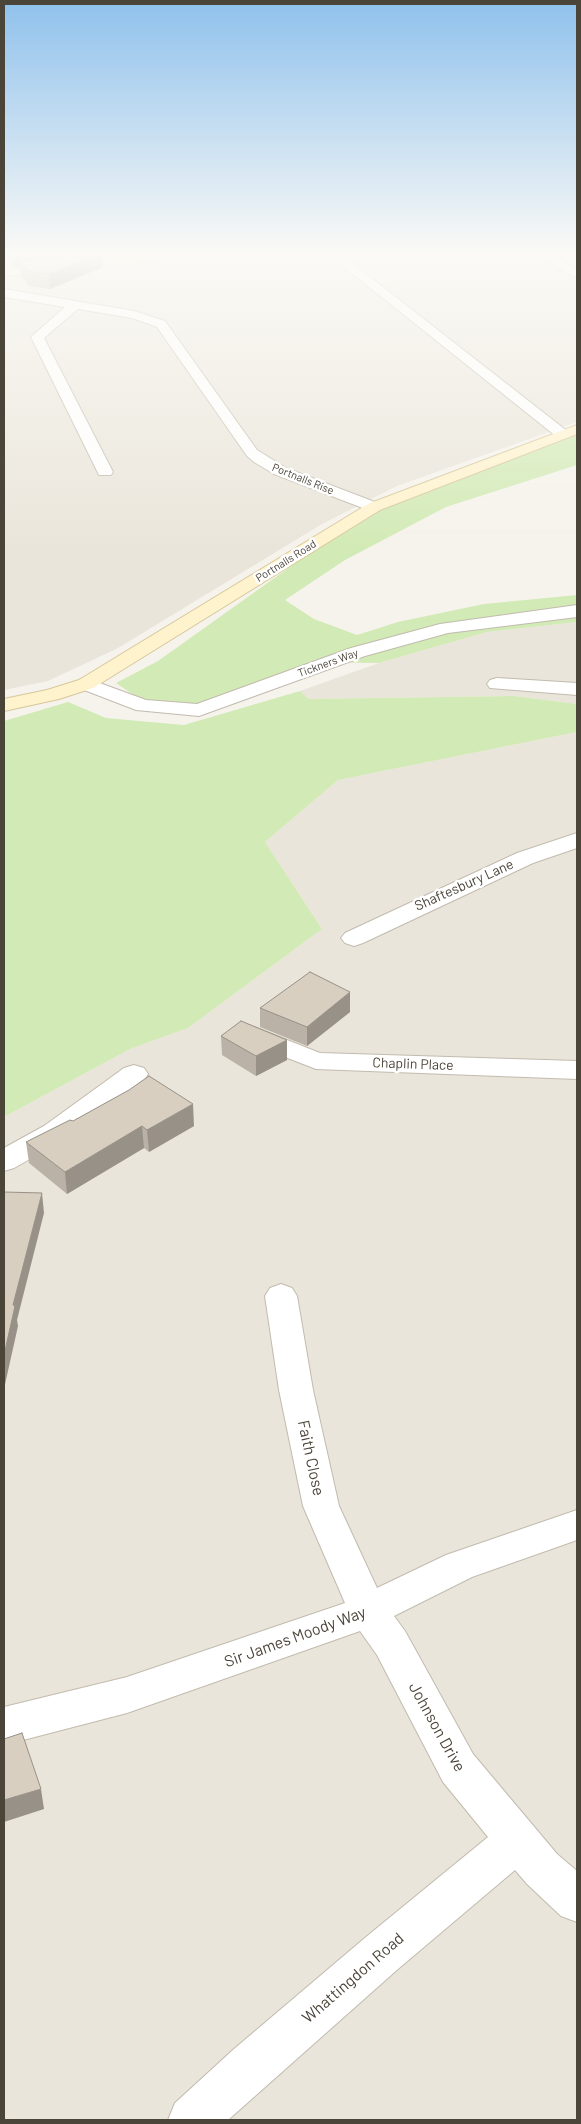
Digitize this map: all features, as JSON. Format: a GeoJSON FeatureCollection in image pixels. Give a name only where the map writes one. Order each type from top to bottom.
{"type":"FeatureCollection","features":[{"type":"Feature","properties":{"kind":"street"},"geometry":{"type":"LineString","coordinates":[[46,354],[105,472]]}},
{"type":"Feature","properties":{"kind":"street","name":"Portnalls Rise"},"geometry":{"type":"LineString","coordinates":[[181,354],[252,453],[259,459],[280,471],[374,507]]}},
{"type":"Feature","properties":{"kind":"street"},"geometry":{"type":"LineString","coordinates":[[467,354],[570,432]]}},
{"type":"Feature","properties":{"kind":"street","name":"Portnalls Road"},"geometry":{"type":"LineString","coordinates":[[4,705],[52,695],[86,684],[374,507],[570,432]]}},
{"type":"Feature","properties":{"kind":"street","name":"Tickners Way"},"geometry":{"type":"LineString","coordinates":[[86,684],[143,706],[199,710],[358,652],[447,628],[577,611]]}},
{"type":"Feature","properties":{"kind":"street"},"geometry":{"type":"LineString","coordinates":[[497,684],[577,689]]}},
{"type":"Feature","properties":{"kind":"street","name":"Shaftesbury Lane"},"geometry":{"type":"LineString","coordinates":[[354,938],[525,858],[577,840]]}},
{"type":"Feature","properties":{"kind":"street","name":"Chaplin Place"},"geometry":{"type":"LineString","coordinates":[[254,1035],[316,1061],[577,1070]]}},
{"type":"Feature","properties":{"kind":"street"},"geometry":{"type":"LineString","coordinates":[[4,1162],[54,1133],[134,1074]]}},
{"type":"Feature","properties":{"kind":"street","name":"Faith Close"},"geometry":{"type":"LineString","coordinates":[[281,1296],[296,1390],[321,1506],[368,1611]]}},
{"type":"Feature","properties":{"kind":"street","name":"Sir James Moody Way"},"geometry":{"type":"LineString","coordinates":[[4,1726],[127,1695],[302,1636],[368,1611],[459,1566],[577,1525]]}},
{"type":"Feature","properties":{"kind":"street","name":"Johnson Drive"},"geometry":{"type":"LineString","coordinates":[[368,1611],[391,1643],[458,1768],[542,1869],[577,1900]]}},
{"type":"Feature","properties":{"kind":"street","name":"Whattingdon Road"},"geometry":{"type":"LineString","coordinates":[[192,2120],[382,1953],[518,1840]]}},
{"type":"Feature","properties":{"kind":"shaded area"},"geometry":{"type":"Polygon","coordinates":[[[4,354],[577,354],[577,422],[397,486],[322,524],[118,648],[48,681],[4,690],[4,354]]]}},
{"type":"Feature","properties":{"kind":"shaded area"},"geometry":{"type":"Polygon","coordinates":[[[577,622],[577,704],[514,696],[309,699],[300,691],[379,663],[487,632],[577,622]]]}},
{"type":"Feature","properties":{"kind":"shaded area"},"geometry":{"type":"Polygon","coordinates":[[[577,732],[577,2120],[4,2120],[4,1117],[130,1049],[188,1028],[322,929],[265,842],[338,780],[577,732]]]}},
{"type":"Feature","properties":{"kind":"green space"},"geometry":{"type":"Polygon","coordinates":[[[577,429],[577,465],[446,507],[345,560],[285,600],[314,619],[357,635],[398,622],[484,604],[577,595],[577,622],[487,632],[379,663],[319,662],[197,704],[144,702],[116,683],[158,661],[374,507],[577,429]]]}},
{"type":"Feature","properties":{"kind":"green space"},"geometry":{"type":"Polygon","coordinates":[[[300,691],[309,699],[514,696],[577,704],[577,732],[338,780],[265,842],[322,929],[188,1028],[130,1049],[4,1117],[4,721],[68,702],[106,718],[184,725],[300,691]]]}},
{"type":"Feature","properties":{"kind":"building"},"geometry":{"type":"Polygon","coordinates":[[[310,972],[350,992],[307,1027],[260,1008],[310,972]]]}},
{"type":"Feature","properties":{"kind":"building"},"geometry":{"type":"Polygon","coordinates":[[[241,1021],[287,1040],[256,1056],[221,1036],[241,1021]]]}},
{"type":"Feature","properties":{"kind":"building"},"geometry":{"type":"Polygon","coordinates":[[[149,1076],[193,1104],[147,1130],[142,1126],[65,1172],[26,1142],[70,1120],[73,1121],[129,1090],[149,1076]]]}},
{"type":"Feature","properties":{"kind":"building"},"geometry":{"type":"Polygon","coordinates":[[[4,1192],[42,1193],[13,1305],[15,1306],[4,1355],[4,1192]]]}},
{"type":"Feature","properties":{"kind":"building"},"geometry":{"type":"Polygon","coordinates":[[[22,1733],[41,1789],[4,1800],[4,1739],[22,1733]]]}}]}
